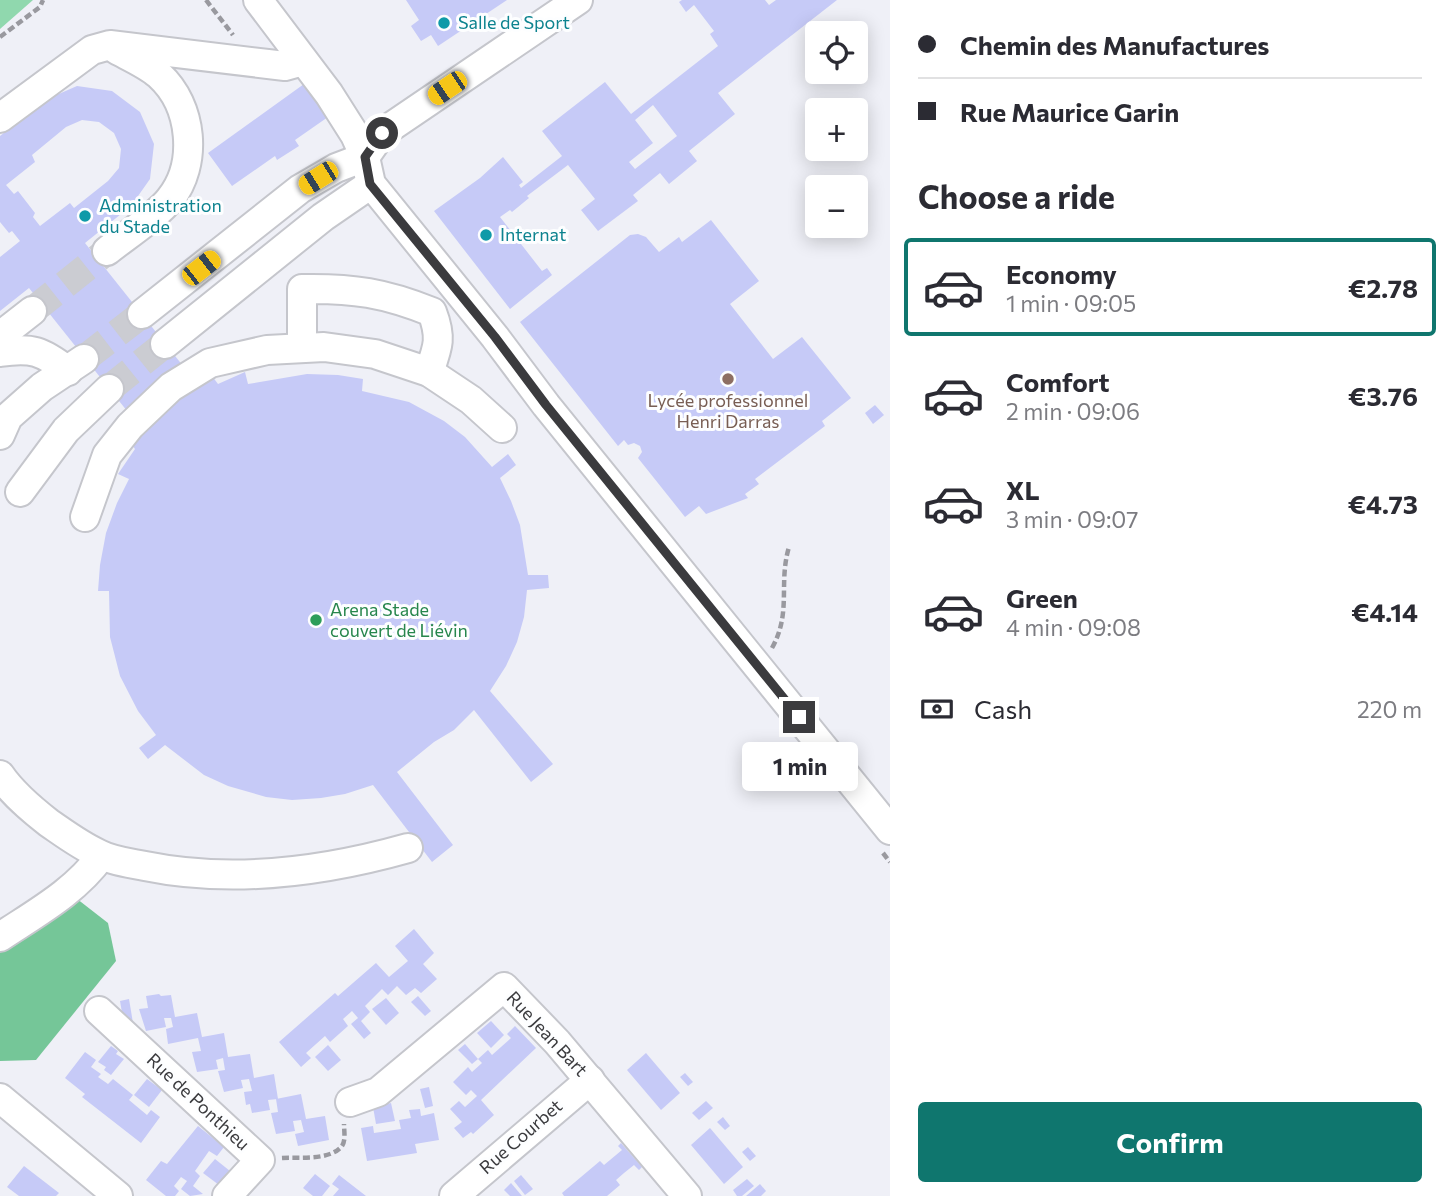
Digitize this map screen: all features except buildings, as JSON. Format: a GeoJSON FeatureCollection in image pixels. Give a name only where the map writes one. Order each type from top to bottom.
{"type":"FeatureCollection","features":[{"type":"Feature","properties":{"kind":"street"},"geometry":{"type":"LineString","coordinates":[[258,0],[342,114],[368,170],[546,405],[890,830]]}},
{"type":"Feature","properties":{"kind":"street"},"geometry":{"type":"LineString","coordinates":[[165,344],[323,217],[368,170],[382,133],[578,0]]}},
{"type":"Feature","properties":{"kind":"street"},"geometry":{"type":"LineString","coordinates":[[0,118],[92,50],[110,45],[285,66],[303,61]]}},
{"type":"Feature","properties":{"kind":"street"},"geometry":{"type":"LineString","coordinates":[[107,251],[170,201],[190,153],[187,126],[176,98],[159,75],[110,45]]}},
{"type":"Feature","properties":{"kind":"street"},"geometry":{"type":"LineString","coordinates":[[142,314],[300,190],[336,167],[368,170]]}},
{"type":"Feature","properties":{"kind":"street"},"geometry":{"type":"LineString","coordinates":[[302,348],[302,289],[346,288],[413,304],[432,312],[438,326],[439,343],[429,372]]}},
{"type":"Feature","properties":{"kind":"street"},"geometry":{"type":"LineString","coordinates":[[0,336],[32,311]]}},
{"type":"Feature","properties":{"kind":"street"},"geometry":{"type":"LineString","coordinates":[[85,517],[107,455],[130,426],[171,387],[210,363],[267,350],[324,347],[375,354],[429,372],[471,400],[502,428]]}},
{"type":"Feature","properties":{"kind":"street"},"geometry":{"type":"LineString","coordinates":[[0,352],[34,350],[76,365],[42,387],[8,416],[0,435]]}},
{"type":"Feature","properties":{"kind":"street"},"geometry":{"type":"LineString","coordinates":[[20,492],[38,464],[66,430],[109,389]]}},
{"type":"Feature","properties":{"kind":"street"},"geometry":{"type":"LineString","coordinates":[[0,775],[10,789],[37,814],[101,856],[172,872],[270,874],[358,862],[408,848]]}},
{"type":"Feature","properties":{"kind":"street"},"geometry":{"type":"LineString","coordinates":[[0,937],[68,891],[86,876],[101,856]]}},
{"type":"Feature","properties":{"kind":"street","name":"Rue Jean Bart"},"geometry":{"type":"LineString","coordinates":[[350,1102],[378,1091],[504,987],[557,1042],[687,1196]]}},
{"type":"Feature","properties":{"kind":"street","name":"Rue de Ponthieu"},"geometry":{"type":"LineString","coordinates":[[99,1011],[260,1160],[227,1196]]}},
{"type":"Feature","properties":{"kind":"street","name":"Rue Courbet"},"geometry":{"type":"LineString","coordinates":[[454,1196],[590,1080]]}},
{"type":"Feature","properties":{"kind":"street"},"geometry":{"type":"LineString","coordinates":[[0,1098],[118,1196]]}},
{"type":"Feature","properties":{"kind":"path"},"geometry":{"type":"LineString","coordinates":[[0,37],[40,7],[43,0]]}},
{"type":"Feature","properties":{"kind":"path"},"geometry":{"type":"LineString","coordinates":[[206,0],[236,38]]}},
{"type":"Feature","properties":{"kind":"path"},"geometry":{"type":"LineString","coordinates":[[771,650],[781,633],[784,620],[785,569],[789,547]]}},
{"type":"Feature","properties":{"kind":"path"},"geometry":{"type":"LineString","coordinates":[[260,1160],[328,1155],[341,1147],[345,1140],[343,1114],[350,1102]]}},
{"type":"Feature","properties":{"kind":"green space"},"geometry":{"type":"Polygon","coordinates":[[[0,0],[33,0],[0,29],[0,0]]]}},
{"type":"Feature","properties":{"kind":"green space"},"geometry":{"type":"Polygon","coordinates":[[[72,895],[108,923],[116,961],[36,1060],[0,1061],[0,947],[72,895]]]}},
{"type":"Feature","properties":{"kind":"tunnel"},"geometry":{"type":"LineString","coordinates":[[32,311],[107,251]]}},
{"type":"Feature","properties":{"kind":"tunnel"},"geometry":{"type":"LineString","coordinates":[[84,359],[142,314]]}},
{"type":"Feature","properties":{"kind":"tunnel"},"geometry":{"type":"LineString","coordinates":[[109,389],[165,344]]}},
{"type":"Feature","properties":{"kind":"place","name":"Salle de Sport"},"geometry":{"type":"Point","coordinates":[444,23]}},
{"type":"Feature","properties":{"kind":"place","name":"Administration du Stade"},"geometry":{"type":"Point","coordinates":[85,216]}},
{"type":"Feature","properties":{"kind":"place","name":"Internat"},"geometry":{"type":"Point","coordinates":[486,235]}},
{"type":"Feature","properties":{"kind":"place","name":"Lycée professionnel Henri Darras"},"geometry":{"type":"Point","coordinates":[728,379]}},
{"type":"Feature","properties":{"kind":"place","name":"Arena Stade couvert de Liévin"},"geometry":{"type":"Point","coordinates":[316,620]}},
{"type":"Feature","properties":{"kind":"route"},"geometry":{"type":"LineString","coordinates":[[382,133],[365,157],[370,184],[799,717]]}}]}
